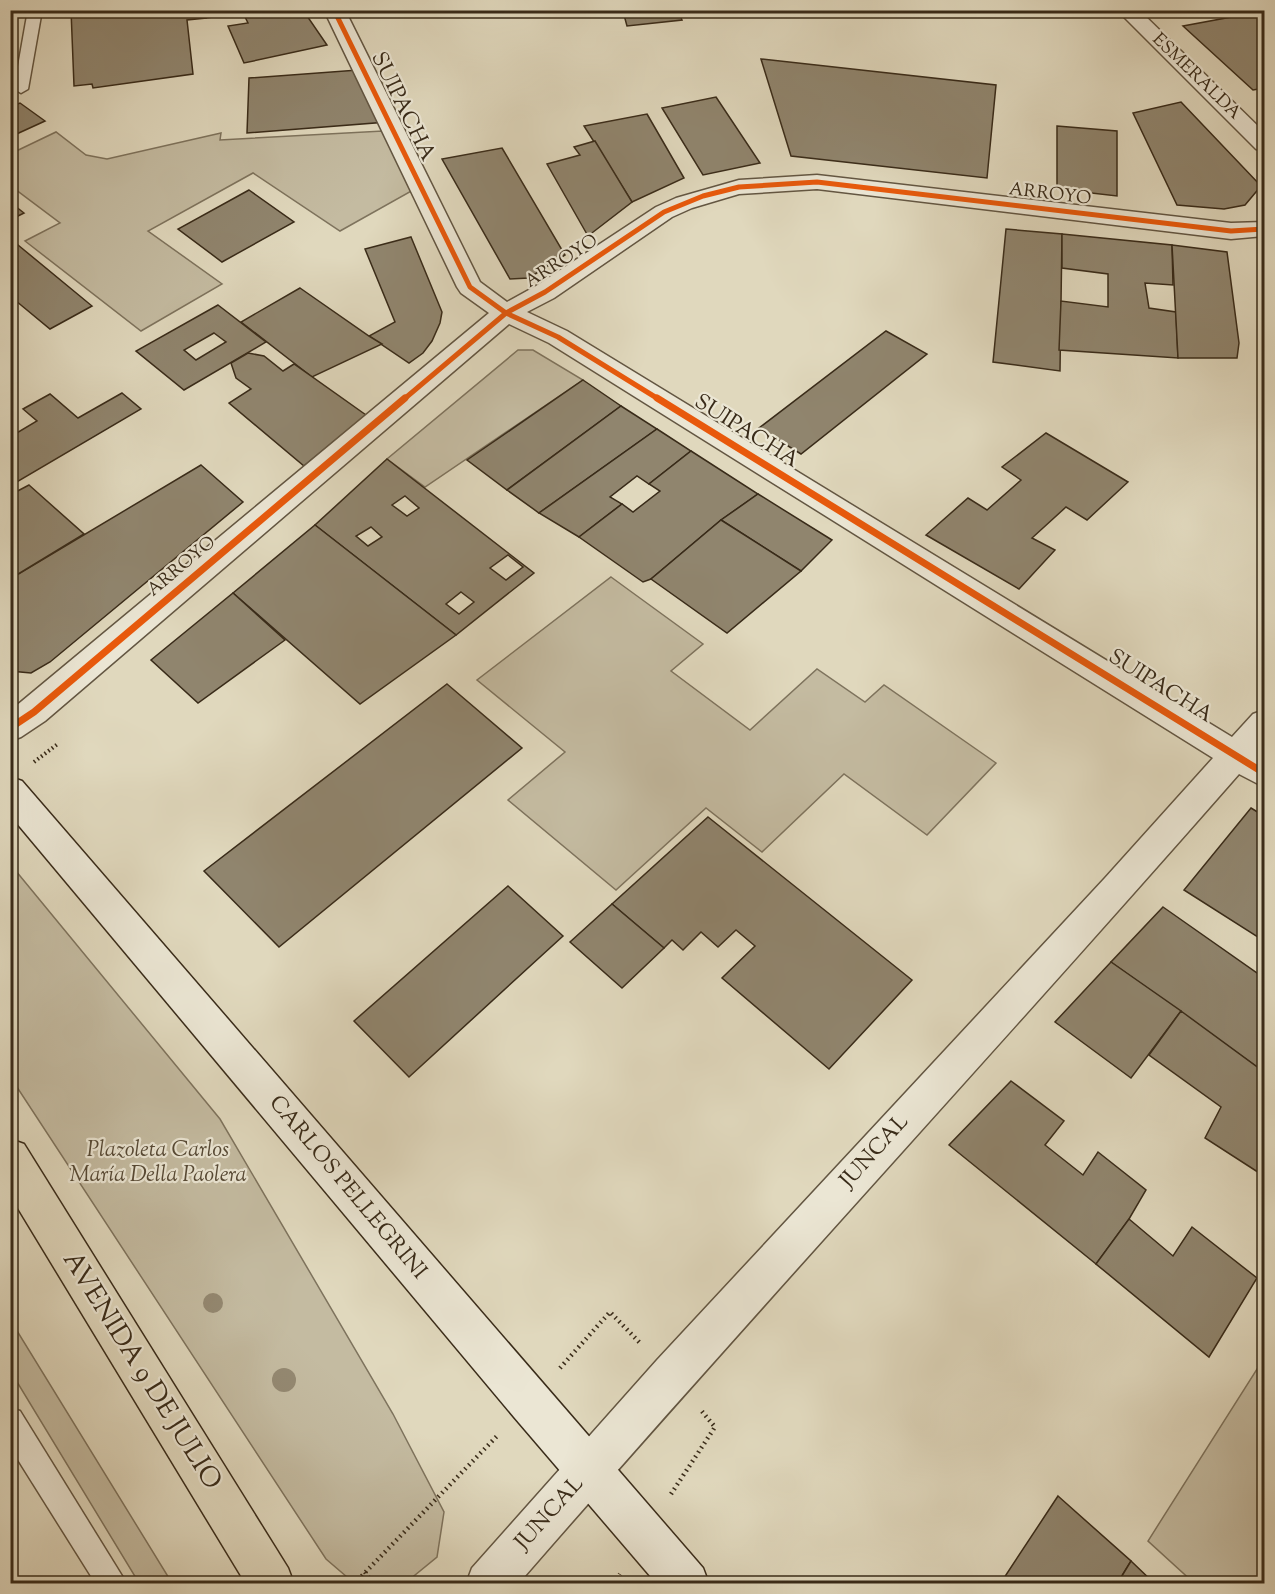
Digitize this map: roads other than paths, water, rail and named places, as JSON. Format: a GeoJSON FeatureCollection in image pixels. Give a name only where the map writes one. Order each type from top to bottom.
{"type":"FeatureCollection","features":[{"type":"Feature","properties":{"kind":"highway","name":"AVENIDA 9 DE JULIO"},"geometry":{"type":"LineString","coordinates":[[10,1158],[272,1584]]}},
{"type":"Feature","properties":{"kind":"street","name":"SUIPACHA"},"geometry":{"type":"LineString","coordinates":[[334,10],[470,287],[506,313],[558,337],[1250,764]]}},
{"type":"Feature","properties":{"kind":"street","name":"ESMERALDA"},"geometry":{"type":"LineString","coordinates":[[1127,10],[1264,144]]}},
{"type":"Feature","properties":{"kind":"street","name":"ARROYO"},"geometry":{"type":"LineString","coordinates":[[10,728],[43,705],[506,313],[545,292],[664,212],[719,190],[772,182],[817,182],[1232,231],[1264,229]]}},
{"type":"Feature","properties":{"kind":"street","name":"JUNCAL"},"geometry":{"type":"LineString","coordinates":[[488,1584],[672,1375],[1117,889],[1250,764],[1264,723]]}},
{"type":"Feature","properties":{"kind":"street","name":"CARLOS PELLEGRINI"},"geometry":{"type":"LineString","coordinates":[[10,791],[529,1402],[687,1584]]}},
{"type":"Feature","properties":{"kind":"lane"},"geometry":{"type":"LineString","coordinates":[[21,88],[35,10]]}},
{"type":"Feature","properties":{"kind":"lane"},"geometry":{"type":"LineString","coordinates":[[10,1421],[113,1584]]}},
{"type":"Feature","properties":{"kind":"park label","name":"Plazoleta Carlos María Della Paolera"},"geometry":{"type":"Point","coordinates":[158,1164]}}]}
